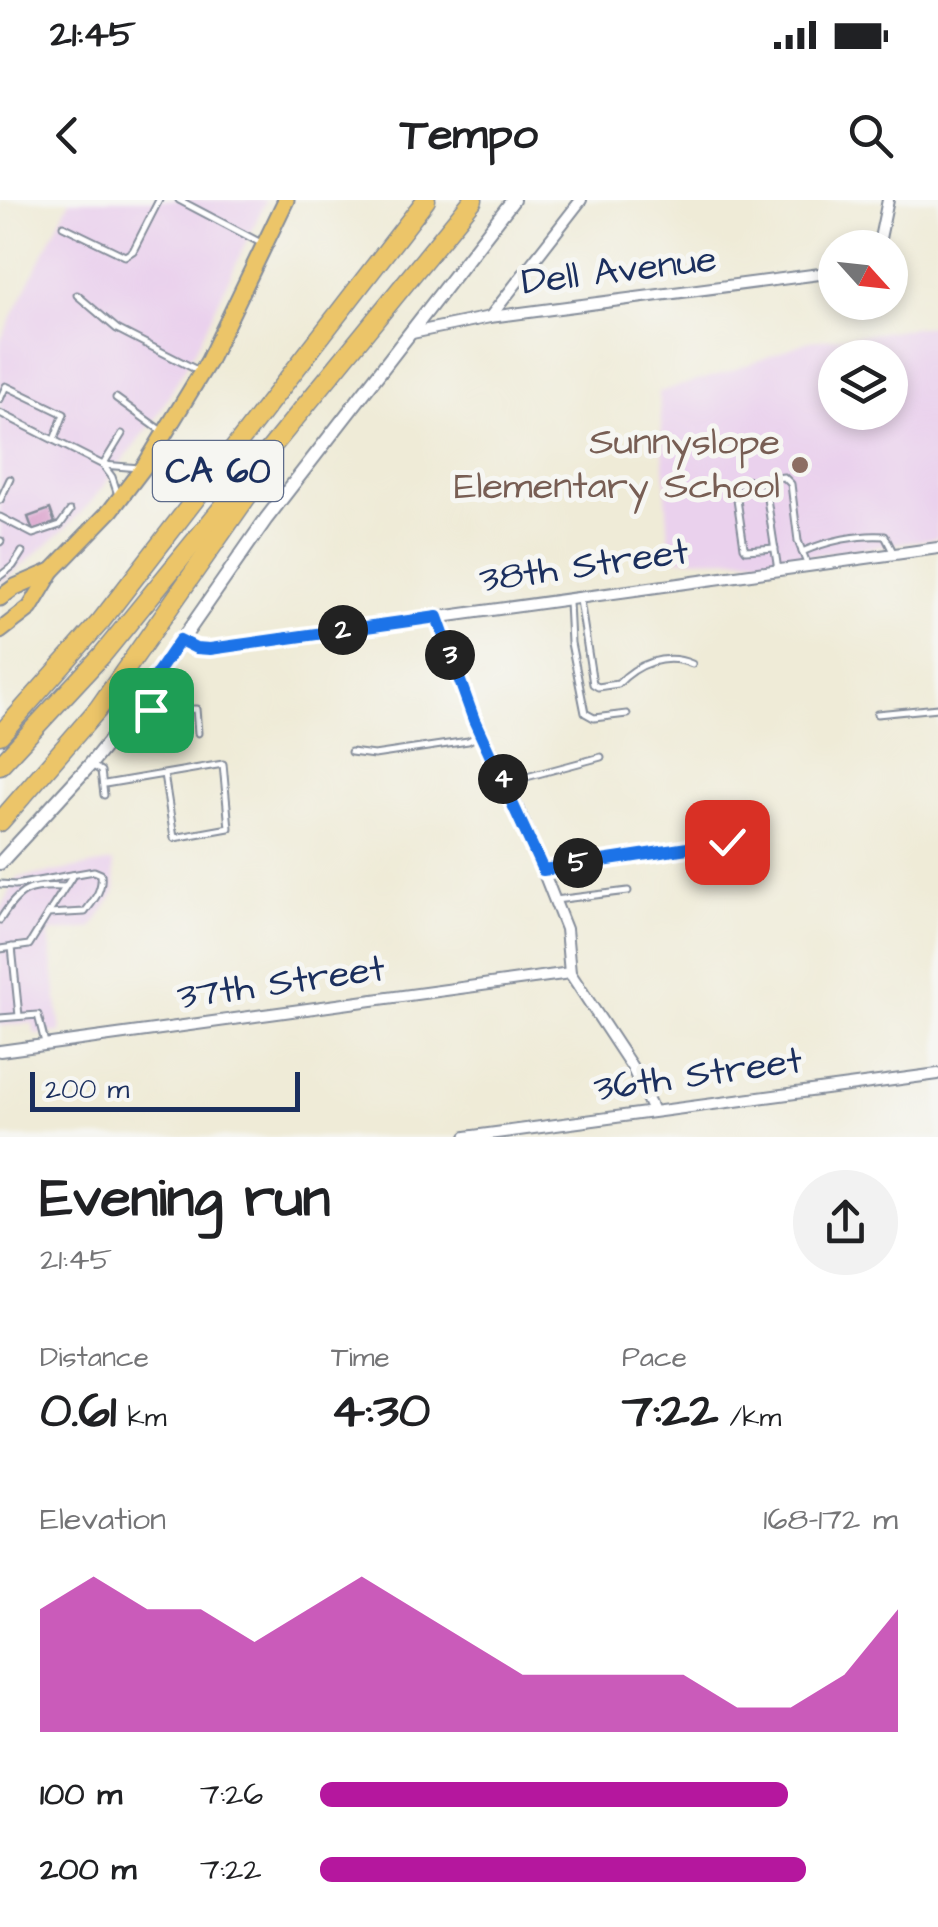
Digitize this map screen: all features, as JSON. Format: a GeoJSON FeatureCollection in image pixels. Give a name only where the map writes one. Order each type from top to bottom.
{"type":"FeatureCollection","features":[{"type":"Feature","properties":{"kind":"highway","name":"CA 60"},"geometry":{"type":"LineString","coordinates":[[0,735],[101,621],[426,200]]}},
{"type":"Feature","properties":{"kind":"highway","name":"CA 60"},"geometry":{"type":"LineString","coordinates":[[0,765],[103,654],[473,200]]}},
{"type":"Feature","properties":{"kind":"highway"},"geometry":{"type":"LineString","coordinates":[[0,822],[98,710],[312,401]]}},
{"type":"Feature","properties":{"kind":"main road"},"geometry":{"type":"LineString","coordinates":[[0,631],[30,608],[52,571],[119,500],[166,434],[202,372],[286,200]]}},
{"type":"Feature","properties":{"kind":"main road"},"geometry":{"type":"LineString","coordinates":[[0,598],[52,571]]}},
{"type":"Feature","properties":{"kind":"street"},"geometry":{"type":"LineString","coordinates":[[0,863],[90,764],[132,710],[266,519],[514,200]]}},
{"type":"Feature","properties":{"kind":"street"},"geometry":{"type":"LineString","coordinates":[[490,318],[581,200]]}},
{"type":"Feature","properties":{"kind":"street"},"geometry":{"type":"LineString","coordinates":[[882,230],[888,200]]}},
{"type":"Feature","properties":{"kind":"street","name":"Dell Avenue"},"geometry":{"type":"LineString","coordinates":[[412,333],[490,318],[818,274]]}},
{"type":"Feature","properties":{"kind":"street","name":"38th Street"},"geometry":{"type":"LineString","coordinates":[[180,640],[196,648],[210,649],[938,548]]}},
{"type":"Feature","properties":{"kind":"street"},"geometry":{"type":"LineString","coordinates":[[437,617],[482,734],[566,929],[570,972],[632,1068],[654,1111]]}},
{"type":"Feature","properties":{"kind":"street","name":"37th Street"},"geometry":{"type":"LineString","coordinates":[[0,1051],[570,972]]}},
{"type":"Feature","properties":{"kind":"street","name":"36th Street"},"geometry":{"type":"LineString","coordinates":[[466,1137],[532,1133],[654,1111],[938,1074]]}},
{"type":"Feature","properties":{"kind":"lane"},"geometry":{"type":"LineString","coordinates":[[64,226],[124,256],[133,251],[158,200]]}},
{"type":"Feature","properties":{"kind":"lane"},"geometry":{"type":"LineString","coordinates":[[179,200],[264,244]]}},
{"type":"Feature","properties":{"kind":"lane"},"geometry":{"type":"LineString","coordinates":[[77,296],[117,329],[202,372]]}},
{"type":"Feature","properties":{"kind":"lane"},"geometry":{"type":"LineString","coordinates":[[1,396],[6,386],[64,414],[54,440]]}},
{"type":"Feature","properties":{"kind":"lane"},"geometry":{"type":"LineString","coordinates":[[116,398],[166,434]]}},
{"type":"Feature","properties":{"kind":"lane"},"geometry":{"type":"LineString","coordinates":[[0,413],[103,465],[143,468]]}},
{"type":"Feature","properties":{"kind":"lane"},"geometry":{"type":"LineString","coordinates":[[103,465],[122,434]]}},
{"type":"Feature","properties":{"kind":"lane"},"geometry":{"type":"LineString","coordinates":[[103,465],[112,477],[119,500]]}},
{"type":"Feature","properties":{"kind":"lane"},"geometry":{"type":"LineString","coordinates":[[775,548],[744,547],[735,486],[738,482],[784,478],[791,484],[798,541],[808,566]]}},
{"type":"Feature","properties":{"kind":"lane"},"geometry":{"type":"LineString","coordinates":[[0,500],[10,480]]}},
{"type":"Feature","properties":{"kind":"lane"},"geometry":{"type":"LineString","coordinates":[[764,480],[778,570]]}},
{"type":"Feature","properties":{"kind":"lane"},"geometry":{"type":"LineString","coordinates":[[0,517],[33,534],[60,525],[70,510]]}},
{"type":"Feature","properties":{"kind":"lane"},"geometry":{"type":"LineString","coordinates":[[802,552],[820,544],[873,535],[884,536],[894,554]]}},
{"type":"Feature","properties":{"kind":"lane"},"geometry":{"type":"LineString","coordinates":[[0,576],[22,552]]}},
{"type":"Feature","properties":{"kind":"lane"},"geometry":{"type":"LineString","coordinates":[[574,598],[593,684],[598,687],[618,684],[632,669],[668,658],[692,664]]}},
{"type":"Feature","properties":{"kind":"lane"},"geometry":{"type":"LineString","coordinates":[[574,598],[570,643],[584,714],[594,718],[627,714]]}},
{"type":"Feature","properties":{"kind":"lane"},"geometry":{"type":"LineString","coordinates":[[876,714],[938,708]]}},
{"type":"Feature","properties":{"kind":"lane"},"geometry":{"type":"LineString","coordinates":[[132,710],[196,709],[198,733]]}},
{"type":"Feature","properties":{"kind":"lane"},"geometry":{"type":"LineString","coordinates":[[351,752],[374,755],[468,741],[482,734]]}},
{"type":"Feature","properties":{"kind":"lane"},"geometry":{"type":"LineString","coordinates":[[505,782],[600,758]]}},
{"type":"Feature","properties":{"kind":"lane"},"geometry":{"type":"LineString","coordinates":[[90,764],[101,771],[104,795]]}},
{"type":"Feature","properties":{"kind":"lane"},"geometry":{"type":"LineString","coordinates":[[105,784],[164,774],[223,764],[230,828],[174,838],[164,774]]}},
{"type":"Feature","properties":{"kind":"lane"},"geometry":{"type":"LineString","coordinates":[[543,870],[727,842],[746,852]]}},
{"type":"Feature","properties":{"kind":"lane"},"geometry":{"type":"LineString","coordinates":[[0,884],[15,885],[94,870],[100,874],[98,894],[85,912],[48,914]]}},
{"type":"Feature","properties":{"kind":"lane"},"geometry":{"type":"LineString","coordinates":[[0,949],[29,944],[74,873]]}},
{"type":"Feature","properties":{"kind":"lane"},"geometry":{"type":"LineString","coordinates":[[0,920],[14,898],[32,888],[66,887]]}},
{"type":"Feature","properties":{"kind":"lane"},"geometry":{"type":"LineString","coordinates":[[555,900],[628,891]]}},
{"type":"Feature","properties":{"kind":"lane"},"geometry":{"type":"LineString","coordinates":[[12,947],[20,1016]]}},
{"type":"Feature","properties":{"kind":"lane"},"geometry":{"type":"LineString","coordinates":[[0,1018],[38,1015],[45,1045]]}},
{"type":"Feature","properties":{"kind":"shaded area"},"geometry":{"type":"Polygon","coordinates":[[[70,200],[266,200],[198,345],[156,418],[91,502],[0,584],[0,341],[70,200]]]}},
{"type":"Feature","properties":{"kind":"shaded area","name":"Sunnyslope Elementary School"},"geometry":{"type":"Polygon","coordinates":[[[938,325],[938,538],[764,562],[757,558],[678,559],[670,554],[659,392],[728,372],[809,341],[938,325]]]}},
{"type":"Feature","properties":{"kind":"shaded area"},"geometry":{"type":"Polygon","coordinates":[[[113,862],[116,891],[92,928],[49,933],[61,1032],[35,1035],[33,1023],[0,1026],[0,910],[17,878],[113,862]]]}},
{"type":"Feature","properties":{"kind":"building"},"geometry":{"type":"Polygon","coordinates":[[[50,509],[55,523],[33,531],[28,517],[50,509]]]}},
{"type":"Feature","properties":{"kind":"place","name":"Sunnyslope Elementary School"},"geometry":{"type":"Point","coordinates":[800,465]}},
{"type":"Feature","properties":{"kind":"route"},"geometry":{"type":"LineString","coordinates":[[151,710],[132,710],[180,640],[196,648],[210,649],[437,617],[474,720],[543,870],[727,842]]}}]}
